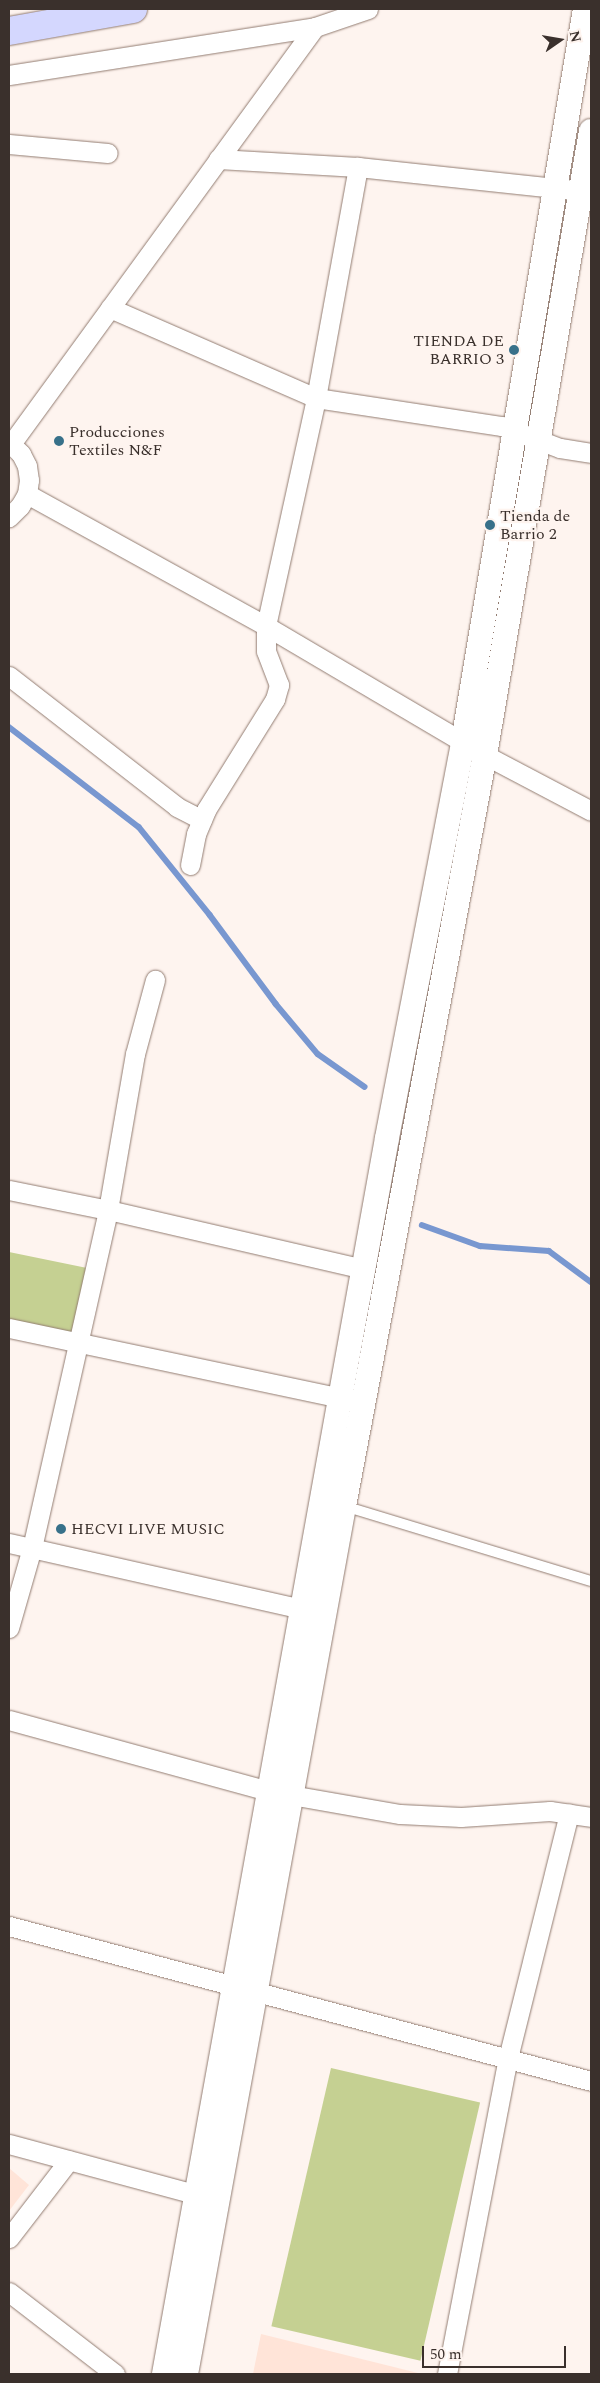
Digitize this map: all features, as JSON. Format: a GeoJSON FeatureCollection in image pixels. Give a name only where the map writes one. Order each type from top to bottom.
{"type":"FeatureCollection","features":[{"type":"Feature","properties":{"kind":"highway"},"geometry":{"type":"LineString","coordinates":[[9,31],[133,9]]}},
{"type":"Feature","properties":{"kind":"street"},"geometry":{"type":"LineString","coordinates":[[9,75],[315,27],[368,9]]}},
{"type":"Feature","properties":{"kind":"street"},"geometry":{"type":"LineString","coordinates":[[164,2374],[255,1993],[292,1796],[341,1396],[463,742],[585,9]]}},
{"type":"Feature","properties":{"kind":"street"},"geometry":{"type":"LineString","coordinates":[[9,517],[20,506],[27,494],[29,480],[27,466],[21,454],[10,443],[315,27]]}},
{"type":"Feature","properties":{"kind":"street"},"geometry":{"type":"LineString","coordinates":[[186,2374],[232,1987],[268,1791],[314,1612],[344,1506],[485,755],[591,131]]}},
{"type":"Feature","properties":{"kind":"street"},"geometry":{"type":"LineString","coordinates":[[9,144],[108,153]]}},
{"type":"Feature","properties":{"kind":"street"},"geometry":{"type":"LineString","coordinates":[[218,159],[358,168],[581,191]]}},
{"type":"Feature","properties":{"kind":"street"},"geometry":{"type":"LineString","coordinates":[[190,865],[196,834],[202,820],[275,699],[278,685],[266,651],[266,626],[316,398],[358,168]]}},
{"type":"Feature","properties":{"kind":"street"},"geometry":{"type":"LineString","coordinates":[[110,308],[316,398],[502,426],[560,448],[591,453]]}},
{"type":"Feature","properties":{"kind":"street"},"geometry":{"type":"LineString","coordinates":[[27,494],[266,626],[485,755],[591,811]]}},
{"type":"Feature","properties":{"kind":"street"},"geometry":{"type":"LineString","coordinates":[[9,676],[177,807],[202,820]]}},
{"type":"Feature","properties":{"kind":"street"},"geometry":{"type":"LineString","coordinates":[[9,1628],[32,1548],[108,1210],[135,1054],[155,980]]}},
{"type":"Feature","properties":{"kind":"street"},"geometry":{"type":"LineString","coordinates":[[9,1190],[108,1210],[364,1269]]}},
{"type":"Feature","properties":{"kind":"street"},"geometry":{"type":"LineString","coordinates":[[9,1328],[341,1396],[363,1403]]}},
{"type":"Feature","properties":{"kind":"street"},"geometry":{"type":"LineString","coordinates":[[9,1543],[314,1612]]}},
{"type":"Feature","properties":{"kind":"street"},"geometry":{"type":"LineString","coordinates":[[9,1720],[292,1796],[400,1814],[462,1817],[550,1811],[591,1817]]}},
{"type":"Feature","properties":{"kind":"street"},"geometry":{"type":"LineString","coordinates":[[448,2374],[508,2058],[569,1814]]}},
{"type":"Feature","properties":{"kind":"street"},"geometry":{"type":"LineString","coordinates":[[9,1926],[232,1987],[591,2081]]}},
{"type":"Feature","properties":{"kind":"street"},"geometry":{"type":"LineString","coordinates":[[9,2144],[207,2197]]}},
{"type":"Feature","properties":{"kind":"street"},"geometry":{"type":"LineString","coordinates":[[9,2238],[69,2160]]}},
{"type":"Feature","properties":{"kind":"street"},"geometry":{"type":"LineString","coordinates":[[9,2292],[115,2374]]}},
{"type":"Feature","properties":{"kind":"lane"},"geometry":{"type":"LineString","coordinates":[[344,1506],[591,1581]]}},
{"type":"Feature","properties":{"kind":"shaded area"},"geometry":{"type":"Polygon","coordinates":[[[9,2168],[29,2185],[9,2211],[9,2168]]]}},
{"type":"Feature","properties":{"kind":"shaded area"},"geometry":{"type":"Polygon","coordinates":[[[261,2334],[422,2374],[253,2374],[261,2334]]]}},
{"type":"Feature","properties":{"kind":"green space"},"geometry":{"type":"Polygon","coordinates":[[[9,1252],[87,1268],[74,1334],[9,1321],[9,1252]]]}},
{"type":"Feature","properties":{"kind":"green space"},"geometry":{"type":"Polygon","coordinates":[[[331,2068],[480,2102],[420,2361],[271,2326],[331,2068]]]}},
{"type":"Feature","properties":{"kind":"waterway"},"geometry":{"type":"LineString","coordinates":[[9,727],[139,827],[210,915],[276,1004],[318,1054],[365,1087]]}},
{"type":"Feature","properties":{"kind":"waterway"},"geometry":{"type":"LineString","coordinates":[[422,1225],[480,1246],[549,1251],[591,1282]]}},
{"type":"Feature","properties":{"kind":"place","name":"TIENDA DE BARRIO 3"},"geometry":{"type":"Point","coordinates":[514,350]}},
{"type":"Feature","properties":{"kind":"place","name":"Producciones Textiles N&F"},"geometry":{"type":"Point","coordinates":[59,441]}},
{"type":"Feature","properties":{"kind":"place","name":"Tienda de Barrio 2"},"geometry":{"type":"Point","coordinates":[490,525]}},
{"type":"Feature","properties":{"kind":"place","name":"HECVI LIVE MUSIC"},"geometry":{"type":"Point","coordinates":[61,1529]}}]}
